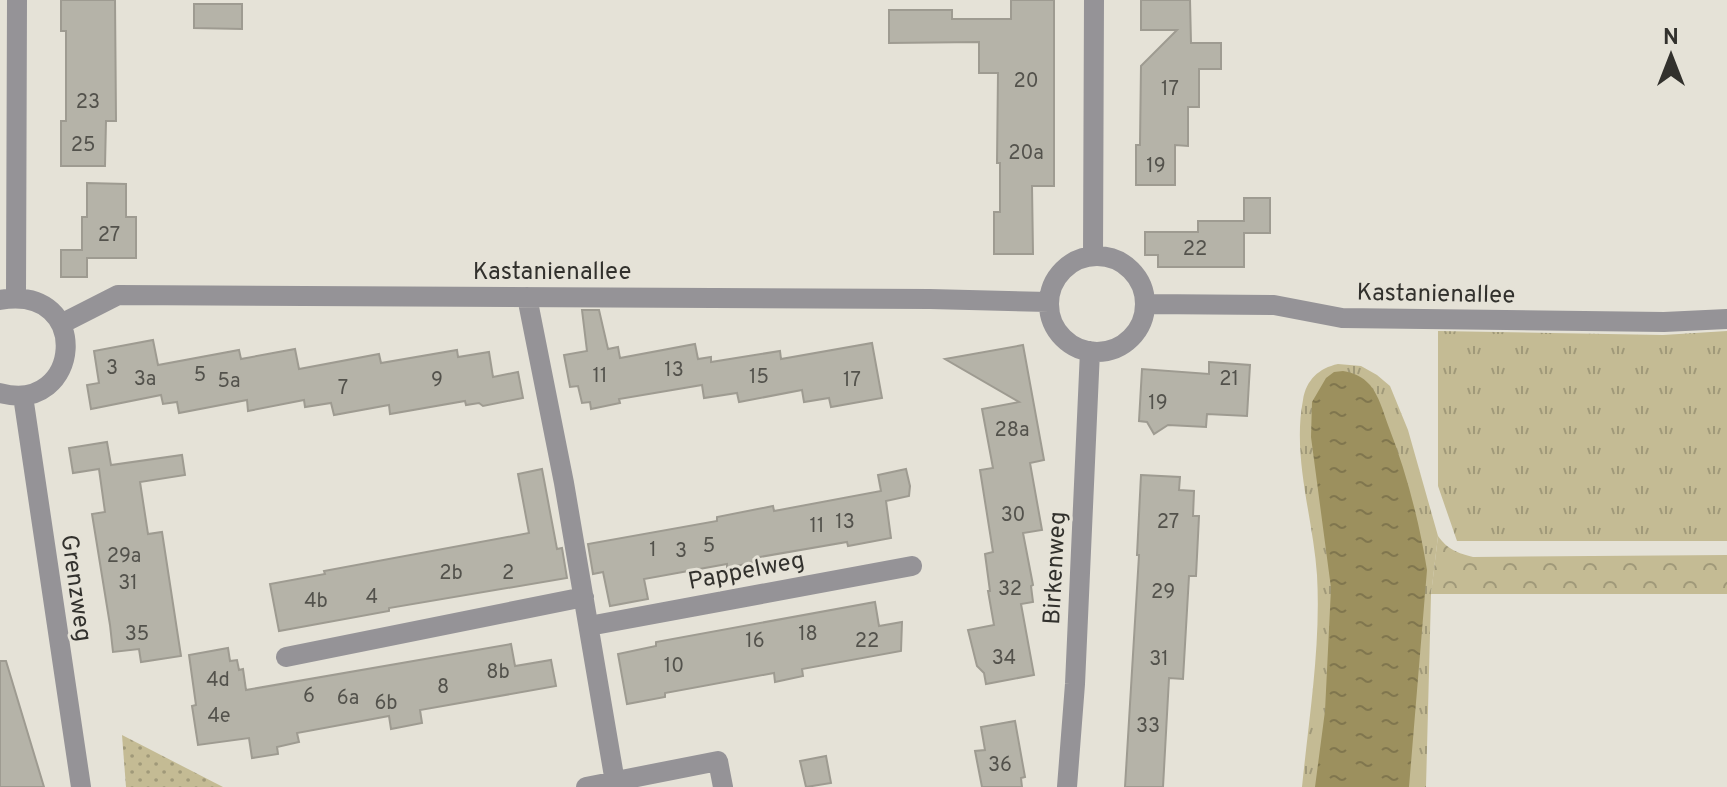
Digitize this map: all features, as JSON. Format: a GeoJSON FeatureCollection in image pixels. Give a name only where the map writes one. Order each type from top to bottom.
{"type":"FeatureCollection","features":[{"type":"Feature","properties":{"kind":"street"},"geometry":{"type":"LineString","coordinates":[[0,393],[23,396],[41,390],[62,368],[66,354],[66,338],[53,313],[30,299],[8,299],[17,0]]}},
{"type":"Feature","properties":{"kind":"street"},"geometry":{"type":"LineString","coordinates":[[1093,256],[1094,0]]}},
{"type":"Feature","properties":{"kind":"street"},"geometry":{"type":"LineString","coordinates":[[1093,256],[1108,257],[1123,263],[1142,286],[1146,304],[1138,330],[1117,347],[1103,351],[1076,347],[1056,329],[1050,316],[1051,288],[1058,276],[1079,259],[1093,256]]}},
{"type":"Feature","properties":{"kind":"street","name":"Kastanienallee"},"geometry":{"type":"LineString","coordinates":[[61,324],[118,295],[1049,302]]}},
{"type":"Feature","properties":{"kind":"street"},"geometry":{"type":"LineString","coordinates":[[527,297],[564,483],[615,782]]}},
{"type":"Feature","properties":{"kind":"street","name":"Kastanienallee"},"geometry":{"type":"LineString","coordinates":[[1146,304],[1274,305],[1342,318],[1664,322],[1727,319]]}},
{"type":"Feature","properties":{"kind":"street","name":"Birkenweg"},"geometry":{"type":"LineString","coordinates":[[1067,787],[1075,684],[1090,351]]}},
{"type":"Feature","properties":{"kind":"street","name":"Grenzweg"},"geometry":{"type":"LineString","coordinates":[[23,396],[81,787]]}},
{"type":"Feature","properties":{"kind":"street","name":"Pappelweg"},"geometry":{"type":"LineString","coordinates":[[589,626],[912,566]]}},
{"type":"Feature","properties":{"kind":"street"},"geometry":{"type":"LineString","coordinates":[[286,657],[584,597]]}},
{"type":"Feature","properties":{"kind":"street"},"geometry":{"type":"LineString","coordinates":[[586,787],[718,761],[723,787]]}},
{"type":"Feature","properties":{"kind":"green space"},"geometry":{"type":"Polygon","coordinates":[[[1438,331],[1663,335],[1727,331],[1727,541],[1457,541],[1438,486],[1438,331]]]}},
{"type":"Feature","properties":{"kind":"green space"},"geometry":{"type":"Polygon","coordinates":[[[1338,364],[1361,366],[1390,386],[1408,430],[1438,536],[1431,595],[1426,787],[1302,787],[1314,681],[1318,602],[1300,422],[1310,381],[1325,368],[1338,364]]]}},
{"type":"Feature","properties":{"kind":"green space"},"geometry":{"type":"Polygon","coordinates":[[[1438,536],[1454,550],[1473,557],[1727,555],[1727,594],[1431,594],[1438,536]]]}},
{"type":"Feature","properties":{"kind":"green space"},"geometry":{"type":"Polygon","coordinates":[[[122,735],[223,787],[126,787],[122,735]]]}},
{"type":"Feature","properties":{"kind":"water"},"geometry":{"type":"Polygon","coordinates":[[[1334,372],[1358,375],[1367,382],[1380,404],[1401,460],[1427,570],[1409,787],[1315,787],[1325,711],[1331,588],[1311,437],[1312,402],[1326,378],[1334,372]]]}},
{"type":"Feature","properties":{"kind":"building"},"geometry":{"type":"Polygon","coordinates":[[[61,0],[115,0],[116,121],[106,121],[105,166],[61,166],[61,121],[66,121],[66,31],[61,31],[61,0]]]}},
{"type":"Feature","properties":{"kind":"building"},"geometry":{"type":"Polygon","coordinates":[[[1011,0],[1054,0],[1054,186],[1032,186],[1033,254],[994,254],[994,212],[1000,212],[998,73],[979,73],[979,42],[889,43],[889,10],[952,10],[952,19],[1011,19],[1011,0]]]}},
{"type":"Feature","properties":{"kind":"building"},"geometry":{"type":"Polygon","coordinates":[[[1141,0],[1190,0],[1191,43],[1221,43],[1221,69],[1199,69],[1199,107],[1188,107],[1188,146],[1175,145],[1175,185],[1136,185],[1141,66],[1177,30],[1141,30],[1141,0]]]}},
{"type":"Feature","properties":{"kind":"building"},"geometry":{"type":"Polygon","coordinates":[[[194,4],[242,4],[242,29],[194,28],[194,4]]]}},
{"type":"Feature","properties":{"kind":"building"},"geometry":{"type":"Polygon","coordinates":[[[87,183],[126,184],[126,217],[136,217],[136,258],[87,258],[87,277],[61,277],[61,250],[82,250],[82,217],[87,217],[87,183]]]}},
{"type":"Feature","properties":{"kind":"building"},"geometry":{"type":"Polygon","coordinates":[[[1244,198],[1270,198],[1270,233],[1244,233],[1244,267],[1158,267],[1158,255],[1145,255],[1145,232],[1198,232],[1198,221],[1244,221],[1244,198]]]}},
{"type":"Feature","properties":{"kind":"building"},"geometry":{"type":"Polygon","coordinates":[[[582,310],[599,310],[608,349],[618,347],[620,358],[695,344],[698,359],[711,357],[711,362],[780,351],[781,359],[872,343],[882,398],[831,407],[829,398],[804,402],[802,390],[739,402],[737,393],[704,398],[702,385],[619,399],[620,403],[591,409],[590,402],[582,403],[578,386],[570,387],[564,355],[587,351],[582,310]]]}},
{"type":"Feature","properties":{"kind":"building"},"geometry":{"type":"Polygon","coordinates":[[[153,340],[158,365],[239,350],[241,359],[295,349],[299,369],[379,354],[381,363],[457,350],[458,357],[489,352],[493,377],[518,372],[523,398],[483,406],[479,403],[466,405],[465,401],[390,414],[389,405],[334,415],[331,403],[305,407],[304,400],[248,411],[247,400],[179,413],[177,402],[163,404],[161,395],[91,409],[87,385],[99,383],[94,351],[153,340]]]}},
{"type":"Feature","properties":{"kind":"building"},"geometry":{"type":"Polygon","coordinates":[[[1023,345],[1044,460],[1030,463],[1042,530],[1023,533],[1033,585],[1033,602],[1021,604],[1034,675],[986,684],[984,673],[977,666],[968,630],[994,625],[985,554],[993,552],[980,470],[993,468],[982,409],[1019,402],[945,359],[1023,345]]]}},
{"type":"Feature","properties":{"kind":"building"},"geometry":{"type":"Polygon","coordinates":[[[1209,362],[1250,365],[1247,416],[1207,414],[1206,427],[1168,425],[1154,434],[1147,422],[1139,421],[1142,369],[1209,374],[1209,362]]]}},
{"type":"Feature","properties":{"kind":"building"},"geometry":{"type":"Polygon","coordinates":[[[107,442],[111,465],[182,455],[185,475],[140,482],[148,534],[162,532],[181,656],[141,662],[139,649],[113,652],[92,514],[105,512],[99,469],[73,473],[69,448],[107,442]]]}},
{"type":"Feature","properties":{"kind":"building"},"geometry":{"type":"Polygon","coordinates":[[[542,469],[557,549],[562,548],[567,578],[389,608],[389,611],[279,631],[270,584],[529,533],[518,474],[542,469]]]}},
{"type":"Feature","properties":{"kind":"building"},"geometry":{"type":"Polygon","coordinates":[[[906,469],[909,496],[886,501],[891,538],[848,546],[847,542],[754,558],[755,562],[727,568],[727,564],[644,579],[648,599],[610,606],[603,572],[593,574],[588,544],[717,521],[717,517],[773,506],[774,511],[881,491],[878,475],[906,469]]]}},
{"type":"Feature","properties":{"kind":"building"},"geometry":{"type":"Polygon","coordinates":[[[1141,475],[1180,477],[1179,490],[1194,491],[1193,516],[1199,516],[1196,576],[1189,576],[1183,679],[1169,678],[1163,787],[1125,787],[1141,475]]]}},
{"type":"Feature","properties":{"kind":"building"},"geometry":{"type":"Polygon","coordinates":[[[875,602],[879,626],[902,622],[901,651],[802,669],[803,676],[775,682],[774,673],[665,693],[665,697],[627,704],[618,654],[656,646],[656,642],[875,602]]]}},
{"type":"Feature","properties":{"kind":"building"},"geometry":{"type":"Polygon","coordinates":[[[511,644],[515,666],[551,660],[556,686],[420,710],[422,723],[391,729],[389,716],[297,733],[299,742],[277,747],[278,754],[252,758],[249,738],[198,745],[189,655],[228,648],[230,661],[237,660],[239,670],[243,669],[246,690],[511,644]]]}},
{"type":"Feature","properties":{"kind":"building"},"geometry":{"type":"Polygon","coordinates":[[[0,661],[6,661],[44,787],[0,787],[0,661]]]}},
{"type":"Feature","properties":{"kind":"building"},"geometry":{"type":"Polygon","coordinates":[[[1015,721],[1025,777],[1021,778],[1022,787],[982,787],[975,751],[985,750],[981,727],[1015,721]]]}},
{"type":"Feature","properties":{"kind":"building"},"geometry":{"type":"Polygon","coordinates":[[[826,756],[831,783],[806,787],[800,761],[826,756]]]}}]}
